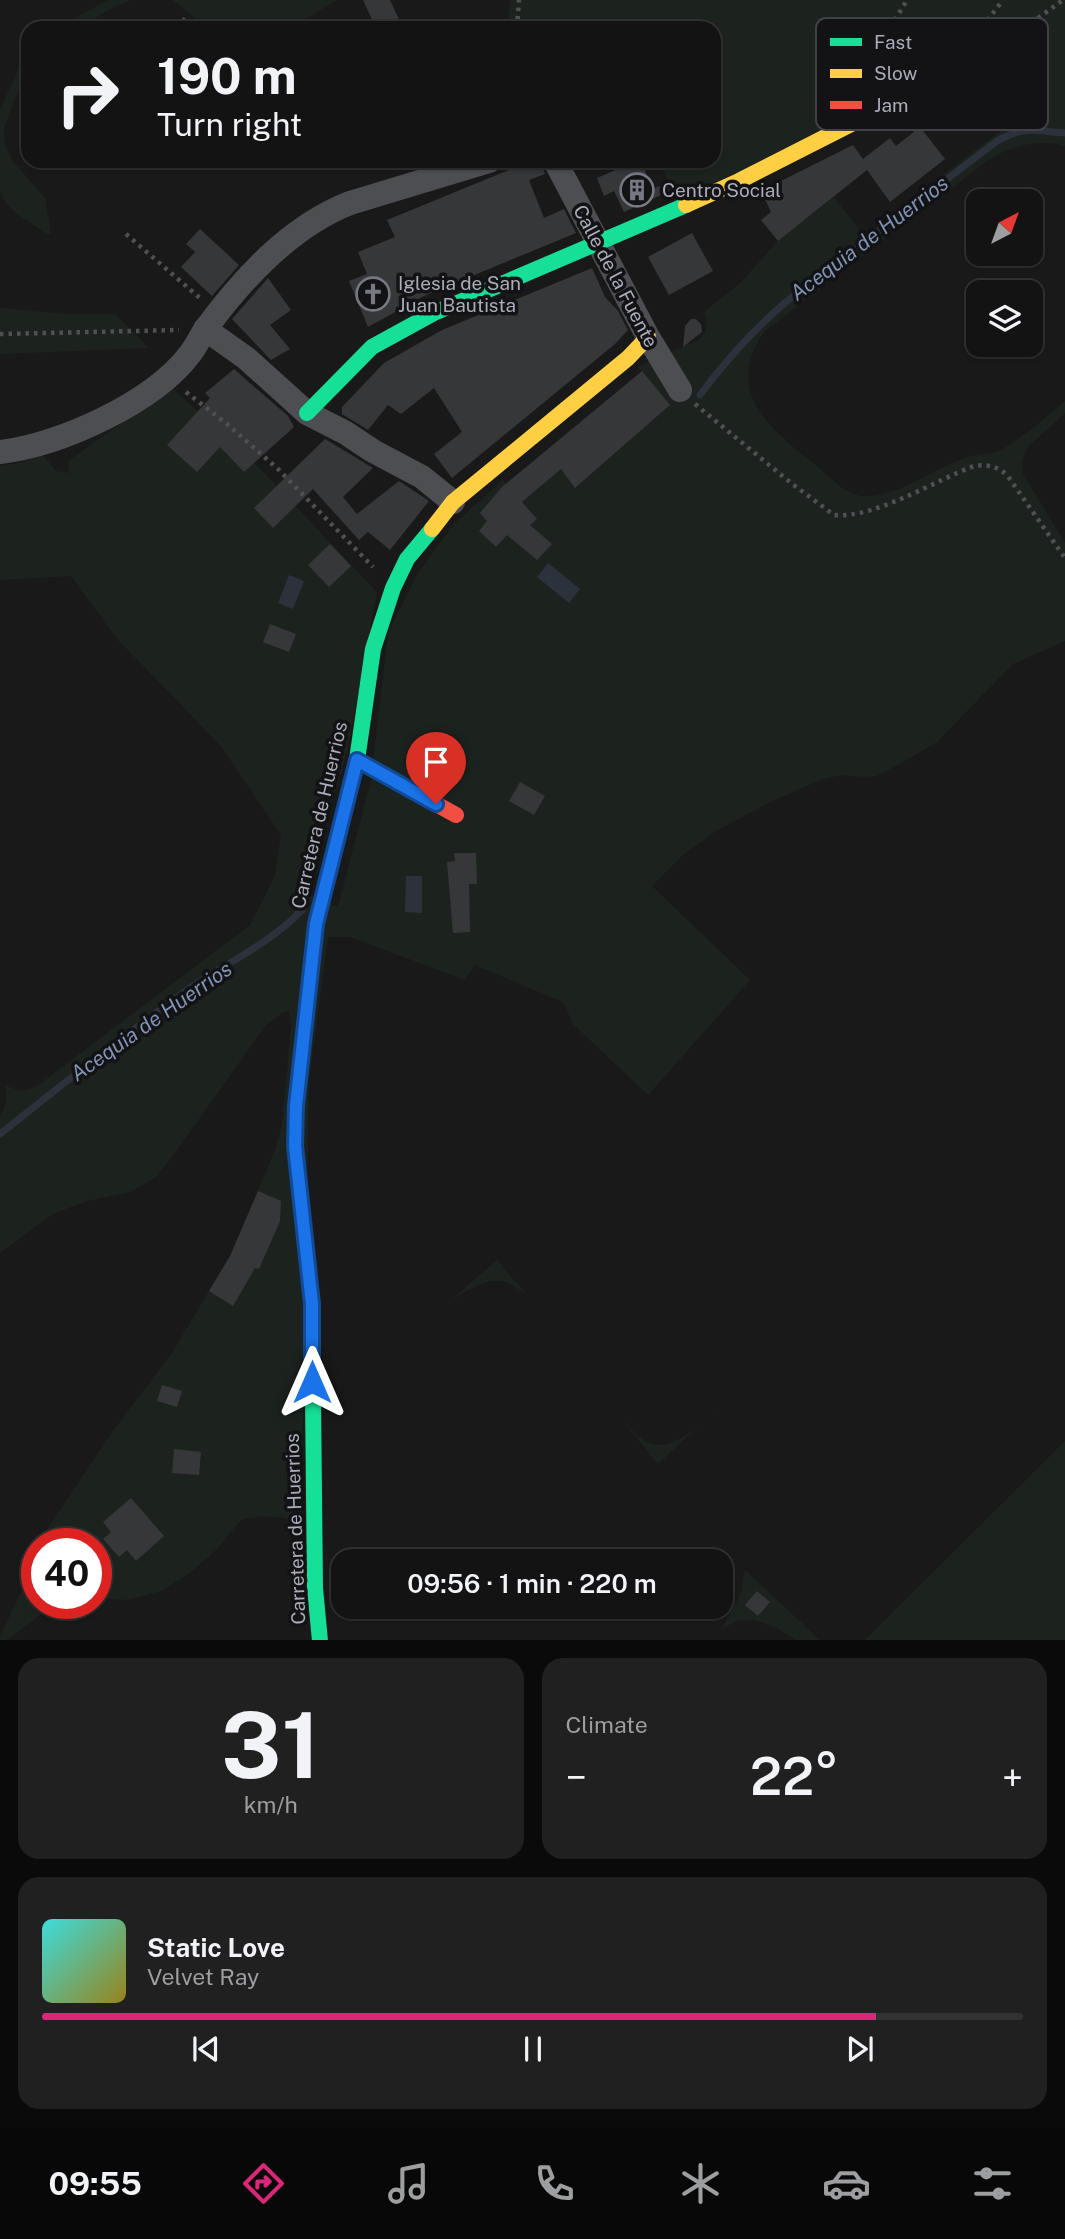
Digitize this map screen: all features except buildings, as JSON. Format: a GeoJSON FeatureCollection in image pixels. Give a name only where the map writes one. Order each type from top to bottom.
{"type":"FeatureCollection","features":[{"type":"Feature","properties":{"kind":"street"},"geometry":{"type":"LineString","coordinates":[[307,413],[372,347],[434,313],[599,244],[739,181],[839,130]]}},
{"type":"Feature","properties":{"kind":"street"},"geometry":{"type":"LineString","coordinates":[[0,452],[43,442],[83,427],[145,396],[190,354],[232,294],[268,258],[308,225],[331,211],[467,168]]}},
{"type":"Feature","properties":{"kind":"street","name":"Calle de la Fuente"},"geometry":{"type":"LineString","coordinates":[[559,168],[648,337],[680,390]]}},
{"type":"Feature","properties":{"kind":"street"},"geometry":{"type":"LineString","coordinates":[[211,321],[246,358],[307,413],[422,477],[453,502]]}},
{"type":"Feature","properties":{"kind":"street","name":"Carretera de Huerrios"},"geometry":{"type":"LineString","coordinates":[[320,1640],[315,1588],[312,1472],[312,1304],[295,1146],[296,1106],[316,924],[357,760],[373,649],[393,588],[407,559],[453,502],[628,358],[648,337]]}},
{"type":"Feature","properties":{"kind":"street"},"geometry":{"type":"LineString","coordinates":[[357,760],[456,815]]}},
{"type":"Feature","properties":{"kind":"path"},"geometry":{"type":"LineString","coordinates":[[518,21],[519,0]]}},
{"type":"Feature","properties":{"kind":"path"},"geometry":{"type":"LineString","coordinates":[[896,18],[907,0]]}},
{"type":"Feature","properties":{"kind":"path"},"geometry":{"type":"LineString","coordinates":[[988,18],[1003,0]]}},
{"type":"Feature","properties":{"kind":"path"},"geometry":{"type":"LineString","coordinates":[[1039,18],[1063,0]]}},
{"type":"Feature","properties":{"kind":"path"},"geometry":{"type":"LineString","coordinates":[[126,234],[211,321]]}},
{"type":"Feature","properties":{"kind":"path"},"geometry":{"type":"LineString","coordinates":[[0,334],[211,321]]}},
{"type":"Feature","properties":{"kind":"path"},"geometry":{"type":"LineString","coordinates":[[167,378],[278,468],[393,588]]}},
{"type":"Feature","properties":{"kind":"path"},"geometry":{"type":"LineString","coordinates":[[680,390],[791,483],[834,515],[843,516],[875,509],[974,466],[983,464],[1000,469],[1007,475],[1065,558]]}},
{"type":"Feature","properties":{"kind":"shaded area"},"geometry":{"type":"Polygon","coordinates":[[[108,0],[131,0],[90,21],[70,21],[108,0]]]}},
{"type":"Feature","properties":{"kind":"shaded area"},"geometry":{"type":"Polygon","coordinates":[[[173,0],[337,0],[302,21],[198,21],[173,0]]]}},
{"type":"Feature","properties":{"kind":"shaded area"},"geometry":{"type":"Polygon","coordinates":[[[510,0],[1065,0],[1065,146],[1049,143],[1026,145],[1003,152],[979,167],[764,332],[752,354],[748,374],[750,392],[769,424],[839,486],[851,493],[865,496],[891,492],[965,458],[1001,450],[1065,401],[1065,413],[1027,448],[1022,461],[1023,474],[1065,543],[1065,641],[1013,664],[937,742],[877,776],[842,775],[823,779],[770,802],[716,831],[683,855],[652,886],[750,980],[648,1095],[573,1024],[563,1002],[475,965],[465,980],[350,937],[328,937],[309,1081],[301,1533],[296,1523],[284,1518],[262,1516],[241,1520],[216,1550],[191,1572],[162,1591],[128,1600],[112,1599],[112,1528],[48,1528],[112,1432],[172,1353],[230,1256],[276,1148],[282,1123],[291,1026],[289,1011],[266,1025],[155,1178],[130,1192],[87,1201],[53,1214],[0,1253],[0,1116],[5,1106],[6,1086],[21,1091],[36,1087],[250,925],[275,876],[281,835],[220,745],[118,640],[71,576],[0,580],[0,466],[24,462],[42,454],[56,471],[68,473],[69,460],[172,388],[246,454],[377,592],[347,752],[307,894],[338,907],[371,780],[388,633],[418,573],[455,523],[503,480],[522,502],[561,469],[576,487],[670,405],[638,367],[698,340],[706,328],[704,312],[740,283],[778,241],[834,197],[865,237],[906,202],[1002,130],[1048,130],[1048,18],[816,18],[816,130],[840,130],[676,199],[662,168],[721,168],[721,21],[508,21],[510,0]]]}},
{"type":"Feature","properties":{"kind":"shaded area"},"geometry":{"type":"Polygon","coordinates":[[[21,66],[21,88],[4,129],[5,144],[12,160],[45,198],[51,234],[46,234],[14,211],[0,192],[0,110],[21,66]]]}},
{"type":"Feature","properties":{"kind":"shaded area"},"geometry":{"type":"Polygon","coordinates":[[[0,308],[66,314],[115,314],[149,348],[0,354],[0,308]]]}},
{"type":"Feature","properties":{"kind":"shaded area"},"geometry":{"type":"Polygon","coordinates":[[[548,563],[580,589],[569,603],[537,577],[548,563]]]}},
{"type":"Feature","properties":{"kind":"shaded area"},"geometry":{"type":"Polygon","coordinates":[[[289,575],[304,581],[293,609],[278,603],[289,575]]]}},
{"type":"Feature","properties":{"kind":"shaded area"},"geometry":{"type":"Polygon","coordinates":[[[406,876],[422,876],[422,913],[405,912],[406,876]]]}},
{"type":"Feature","properties":{"kind":"shaded area"},"geometry":{"type":"Polygon","coordinates":[[[497,1260],[526,1294],[508,1283],[491,1281],[451,1300],[497,1260]]]}},
{"type":"Feature","properties":{"kind":"shaded area"},"geometry":{"type":"Polygon","coordinates":[[[623,1421],[649,1443],[660,1445],[680,1439],[698,1426],[658,1464],[623,1421]]]}},
{"type":"Feature","properties":{"kind":"shaded area"},"geometry":{"type":"Polygon","coordinates":[[[1065,1441],[1065,1640],[865,1640],[1065,1441]]]}},
{"type":"Feature","properties":{"kind":"shaded area"},"geometry":{"type":"Polygon","coordinates":[[[745,1570],[820,1640],[796,1640],[775,1627],[754,1620],[738,1620],[722,1629],[727,1619],[733,1619],[733,1608],[741,1593],[745,1570]]]}},
{"type":"Feature","properties":{"kind":"shaded area"},"geometry":{"type":"Polygon","coordinates":[[[21,1592],[21,1619],[35,1619],[7,1640],[0,1640],[21,1592]]]}},
{"type":"Feature","properties":{"kind":"waterway","name":"Acequia de Huerrios"},"geometry":{"type":"LineString","coordinates":[[700,395],[741,345],[787,301],[997,141],[1023,131],[1065,133]]}},
{"type":"Feature","properties":{"kind":"waterway","name":"Acequia de Huerrios"},"geometry":{"type":"LineString","coordinates":[[0,1134],[142,1023],[190,988],[263,942],[303,909]]}},
{"type":"Feature","properties":{"kind":"traffic: fast"},"geometry":{"type":"LineString","coordinates":[[307,413],[372,347],[434,313],[686,205]]}},
{"type":"Feature","properties":{"kind":"traffic: fast"},"geometry":{"type":"LineString","coordinates":[[312,956],[316,924],[357,760],[373,649],[393,588],[407,559],[432,529]]}},
{"type":"Feature","properties":{"kind":"traffic: fast"},"geometry":{"type":"LineString","coordinates":[[302,1214],[312,1304],[315,1588],[320,1640]]}},
{"type":"Feature","properties":{"kind":"traffic: slow"},"geometry":{"type":"LineString","coordinates":[[686,205],[839,130]]}},
{"type":"Feature","properties":{"kind":"traffic: slow"},"geometry":{"type":"LineString","coordinates":[[432,529],[453,502],[628,358],[648,337]]}},
{"type":"Feature","properties":{"kind":"traffic: jam"},"geometry":{"type":"LineString","coordinates":[[357,760],[456,815]]}},
{"type":"Feature","properties":{"kind":"traffic: jam"},"geometry":{"type":"LineString","coordinates":[[302,1214],[295,1146],[296,1106],[312,956]]}},
{"type":"Feature","properties":{"kind":"place","name":"Centro Social"},"geometry":{"type":"Point","coordinates":[637,190]}},
{"type":"Feature","properties":{"kind":"place","name":"Iglesia de San Juan Bautista"},"geometry":{"type":"Point","coordinates":[373,294]}},
{"type":"Feature","properties":{"kind":"route"},"geometry":{"type":"LineString","coordinates":[[312,1382],[312,1304],[295,1146],[296,1106],[316,924],[357,760],[436,804]]}}]}
